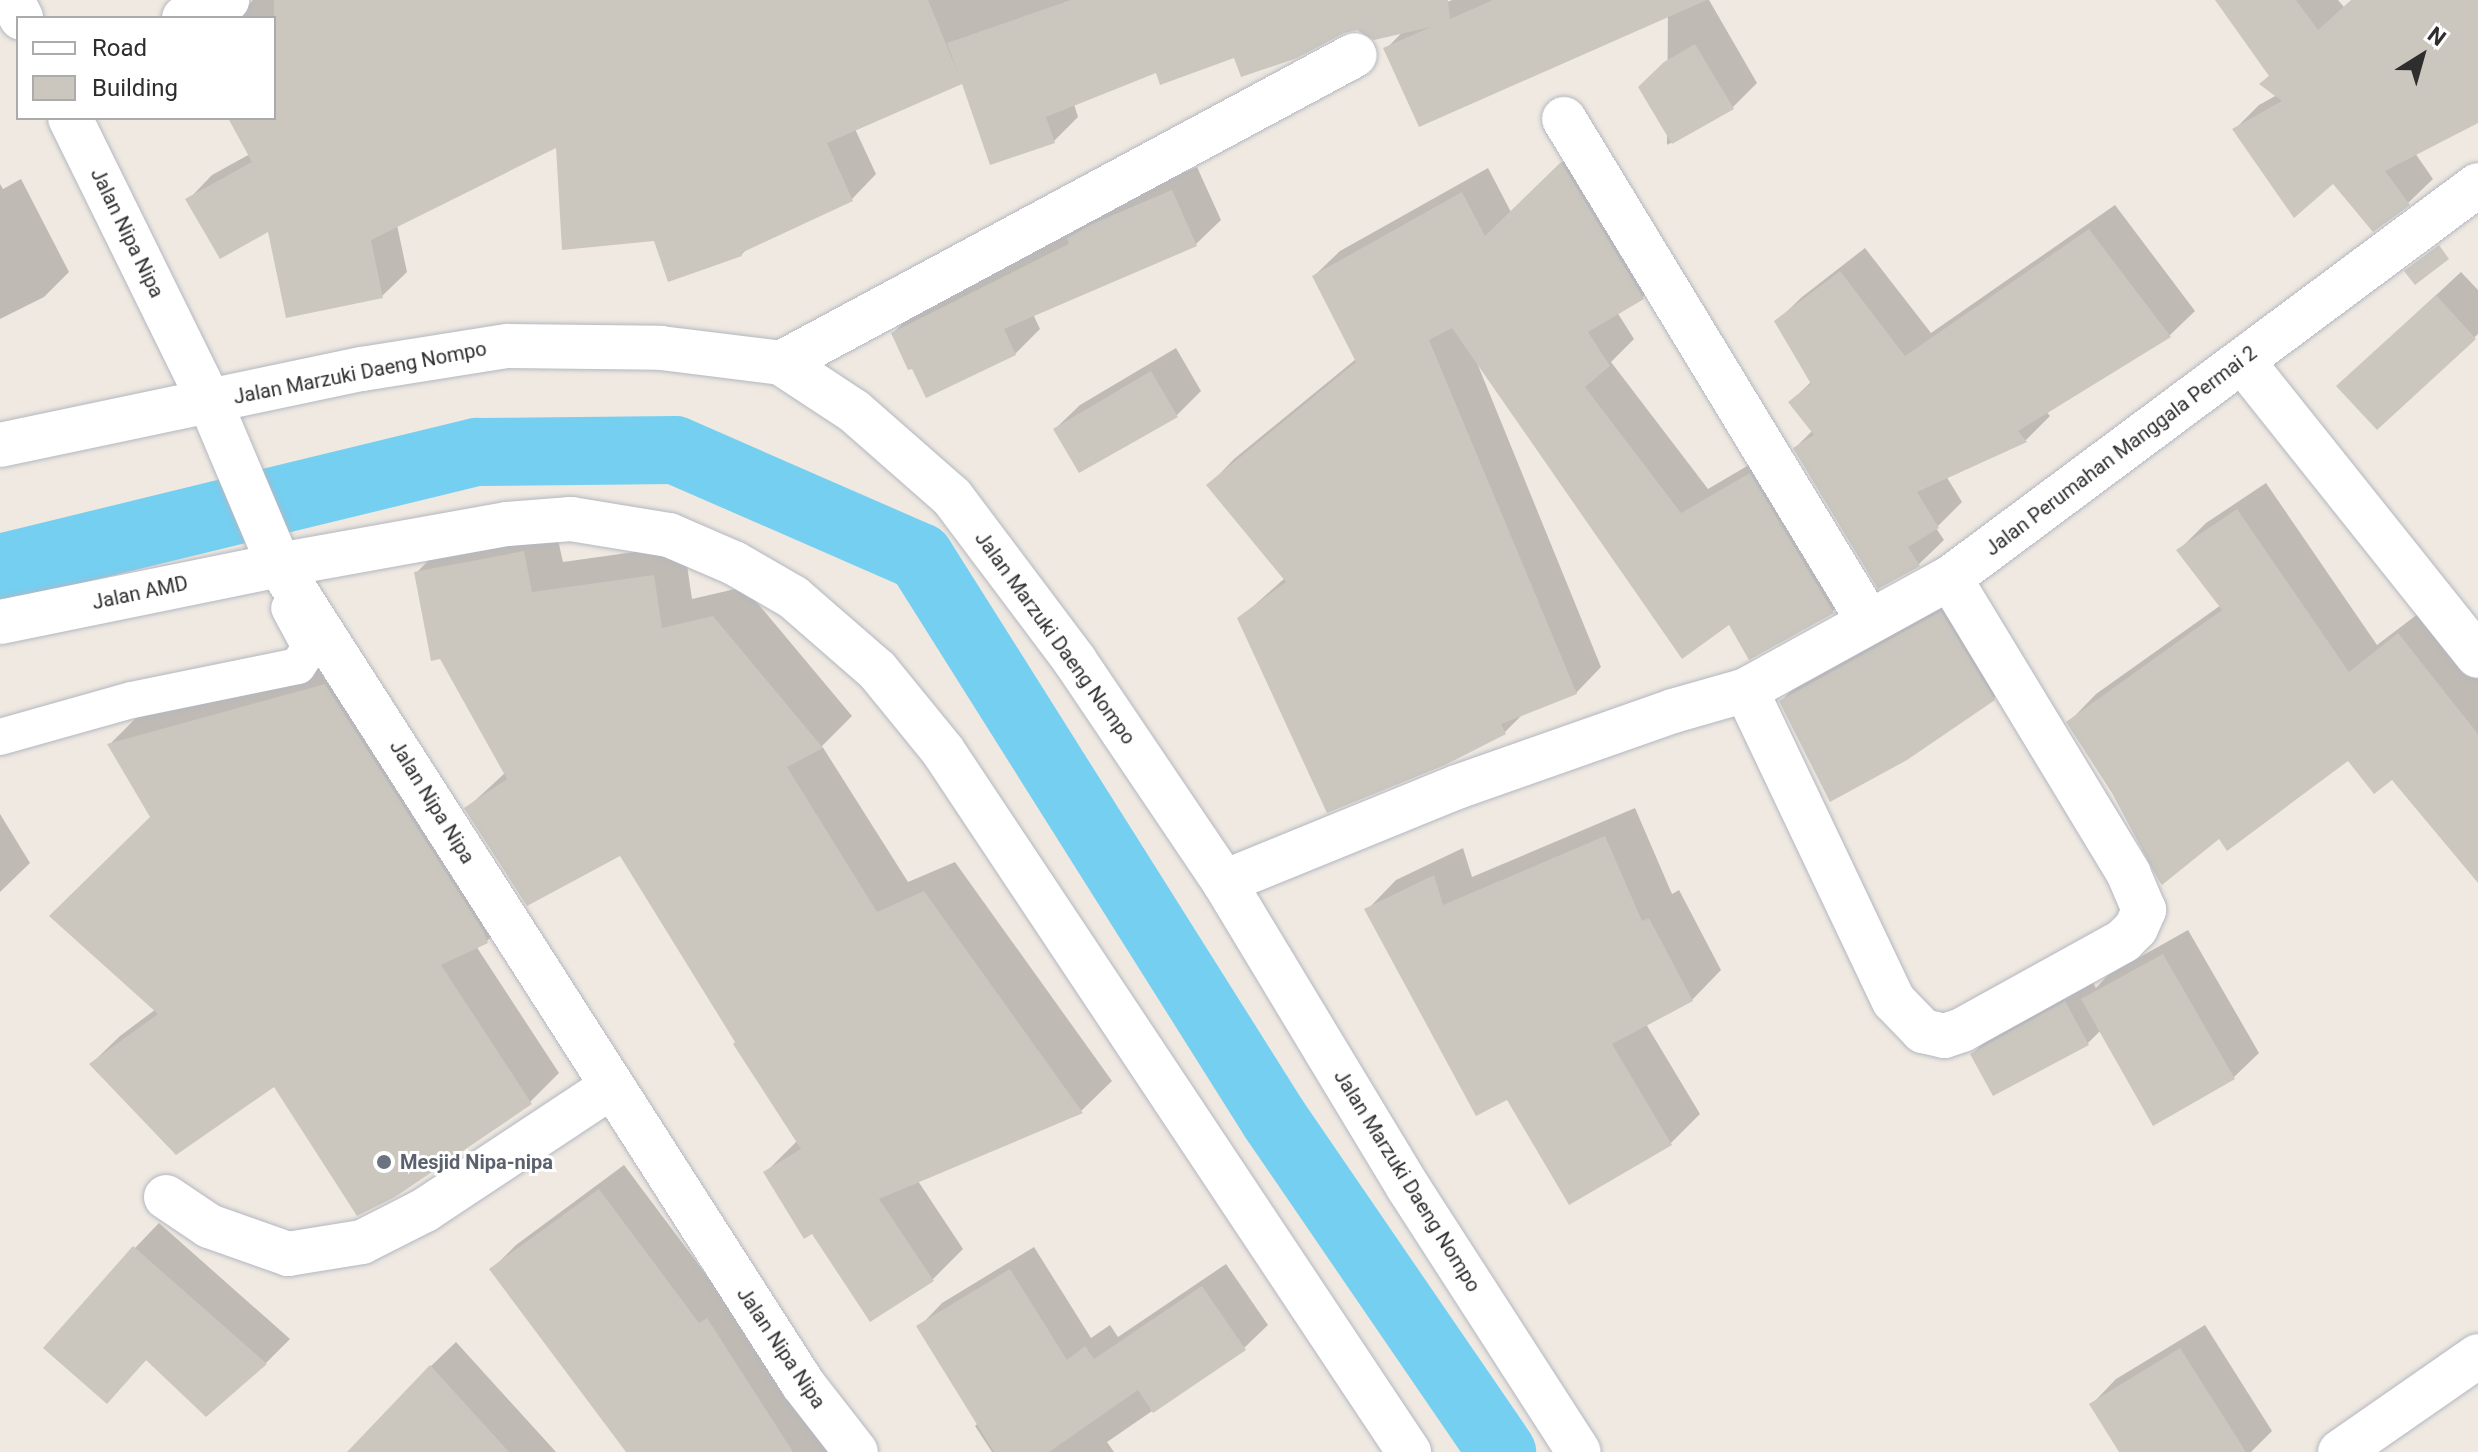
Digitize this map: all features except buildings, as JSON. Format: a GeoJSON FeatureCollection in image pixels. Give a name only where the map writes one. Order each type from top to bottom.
{"type":"FeatureCollection","features":[{"type":"Feature","properties":{"kind":"street"},"geometry":{"type":"LineString","coordinates":[[189,16],[227,0]]}},
{"type":"Feature","properties":{"kind":"street"},"geometry":{"type":"LineString","coordinates":[[781,363],[1355,55]]}},
{"type":"Feature","properties":{"kind":"street"},"geometry":{"type":"LineString","coordinates":[[1564,119],[1868,620]]}},
{"type":"Feature","properties":{"kind":"street","name":"Jalan Nipa Nipa"},"geometry":{"type":"LineString","coordinates":[[71,120],[216,414],[270,555],[803,1384],[856,1452]]}},
{"type":"Feature","properties":{"kind":"street","name":"Jalan Perumahan Manggala Permai 2"},"geometry":{"type":"LineString","coordinates":[[1224,882],[1457,787],[1673,711],[1746,690],[1868,620],[1950,578],[2478,185]]}},
{"type":"Feature","properties":{"kind":"street","name":"Jalan Marzuki Daeng Nompo"},"geometry":{"type":"LineString","coordinates":[[0,445],[216,414],[362,369],[508,346],[661,348],[781,363],[854,411],[952,497],[1075,661],[1224,882],[1408,1187],[1579,1452]]}},
{"type":"Feature","properties":{"kind":"street"},"geometry":{"type":"LineString","coordinates":[[2243,362],[2478,656]]}},
{"type":"Feature","properties":{"kind":"street","name":"Jalan AMD"},"geometry":{"type":"LineString","coordinates":[[0,622],[270,555],[507,524],[571,519],[669,535],[734,563],[793,597],[877,670],[943,751],[1409,1452]]}},
{"type":"Feature","properties":{"kind":"street"},"geometry":{"type":"LineString","coordinates":[[1746,690],[1894,1001],[1923,1031],[1944,1036],[1989,1015],[2123,941],[2136,928],[2144,910],[2129,874],[1950,578]]}},
{"type":"Feature","properties":{"kind":"street"},"geometry":{"type":"LineString","coordinates":[[166,1197],[209,1226],[288,1254],[362,1242],[425,1210],[612,1086]]}},
{"type":"Feature","properties":{"kind":"street"},"geometry":{"type":"LineString","coordinates":[[2340,1452],[2478,1356]]}},
{"type":"Feature","properties":{"kind":"lane"},"geometry":{"type":"LineString","coordinates":[[0,737],[132,700],[298,666],[310,647],[270,555]]}},
{"type":"Feature","properties":{"kind":"waterway"},"geometry":{"type":"LineString","coordinates":[[0,568],[477,452],[675,450],[920,557],[1274,1119],[1502,1452]]}},
{"type":"Feature","properties":{"kind":"place","name":"Mesjid Nipa-nipa"},"geometry":{"type":"Point","coordinates":[384,1162]}}]}
